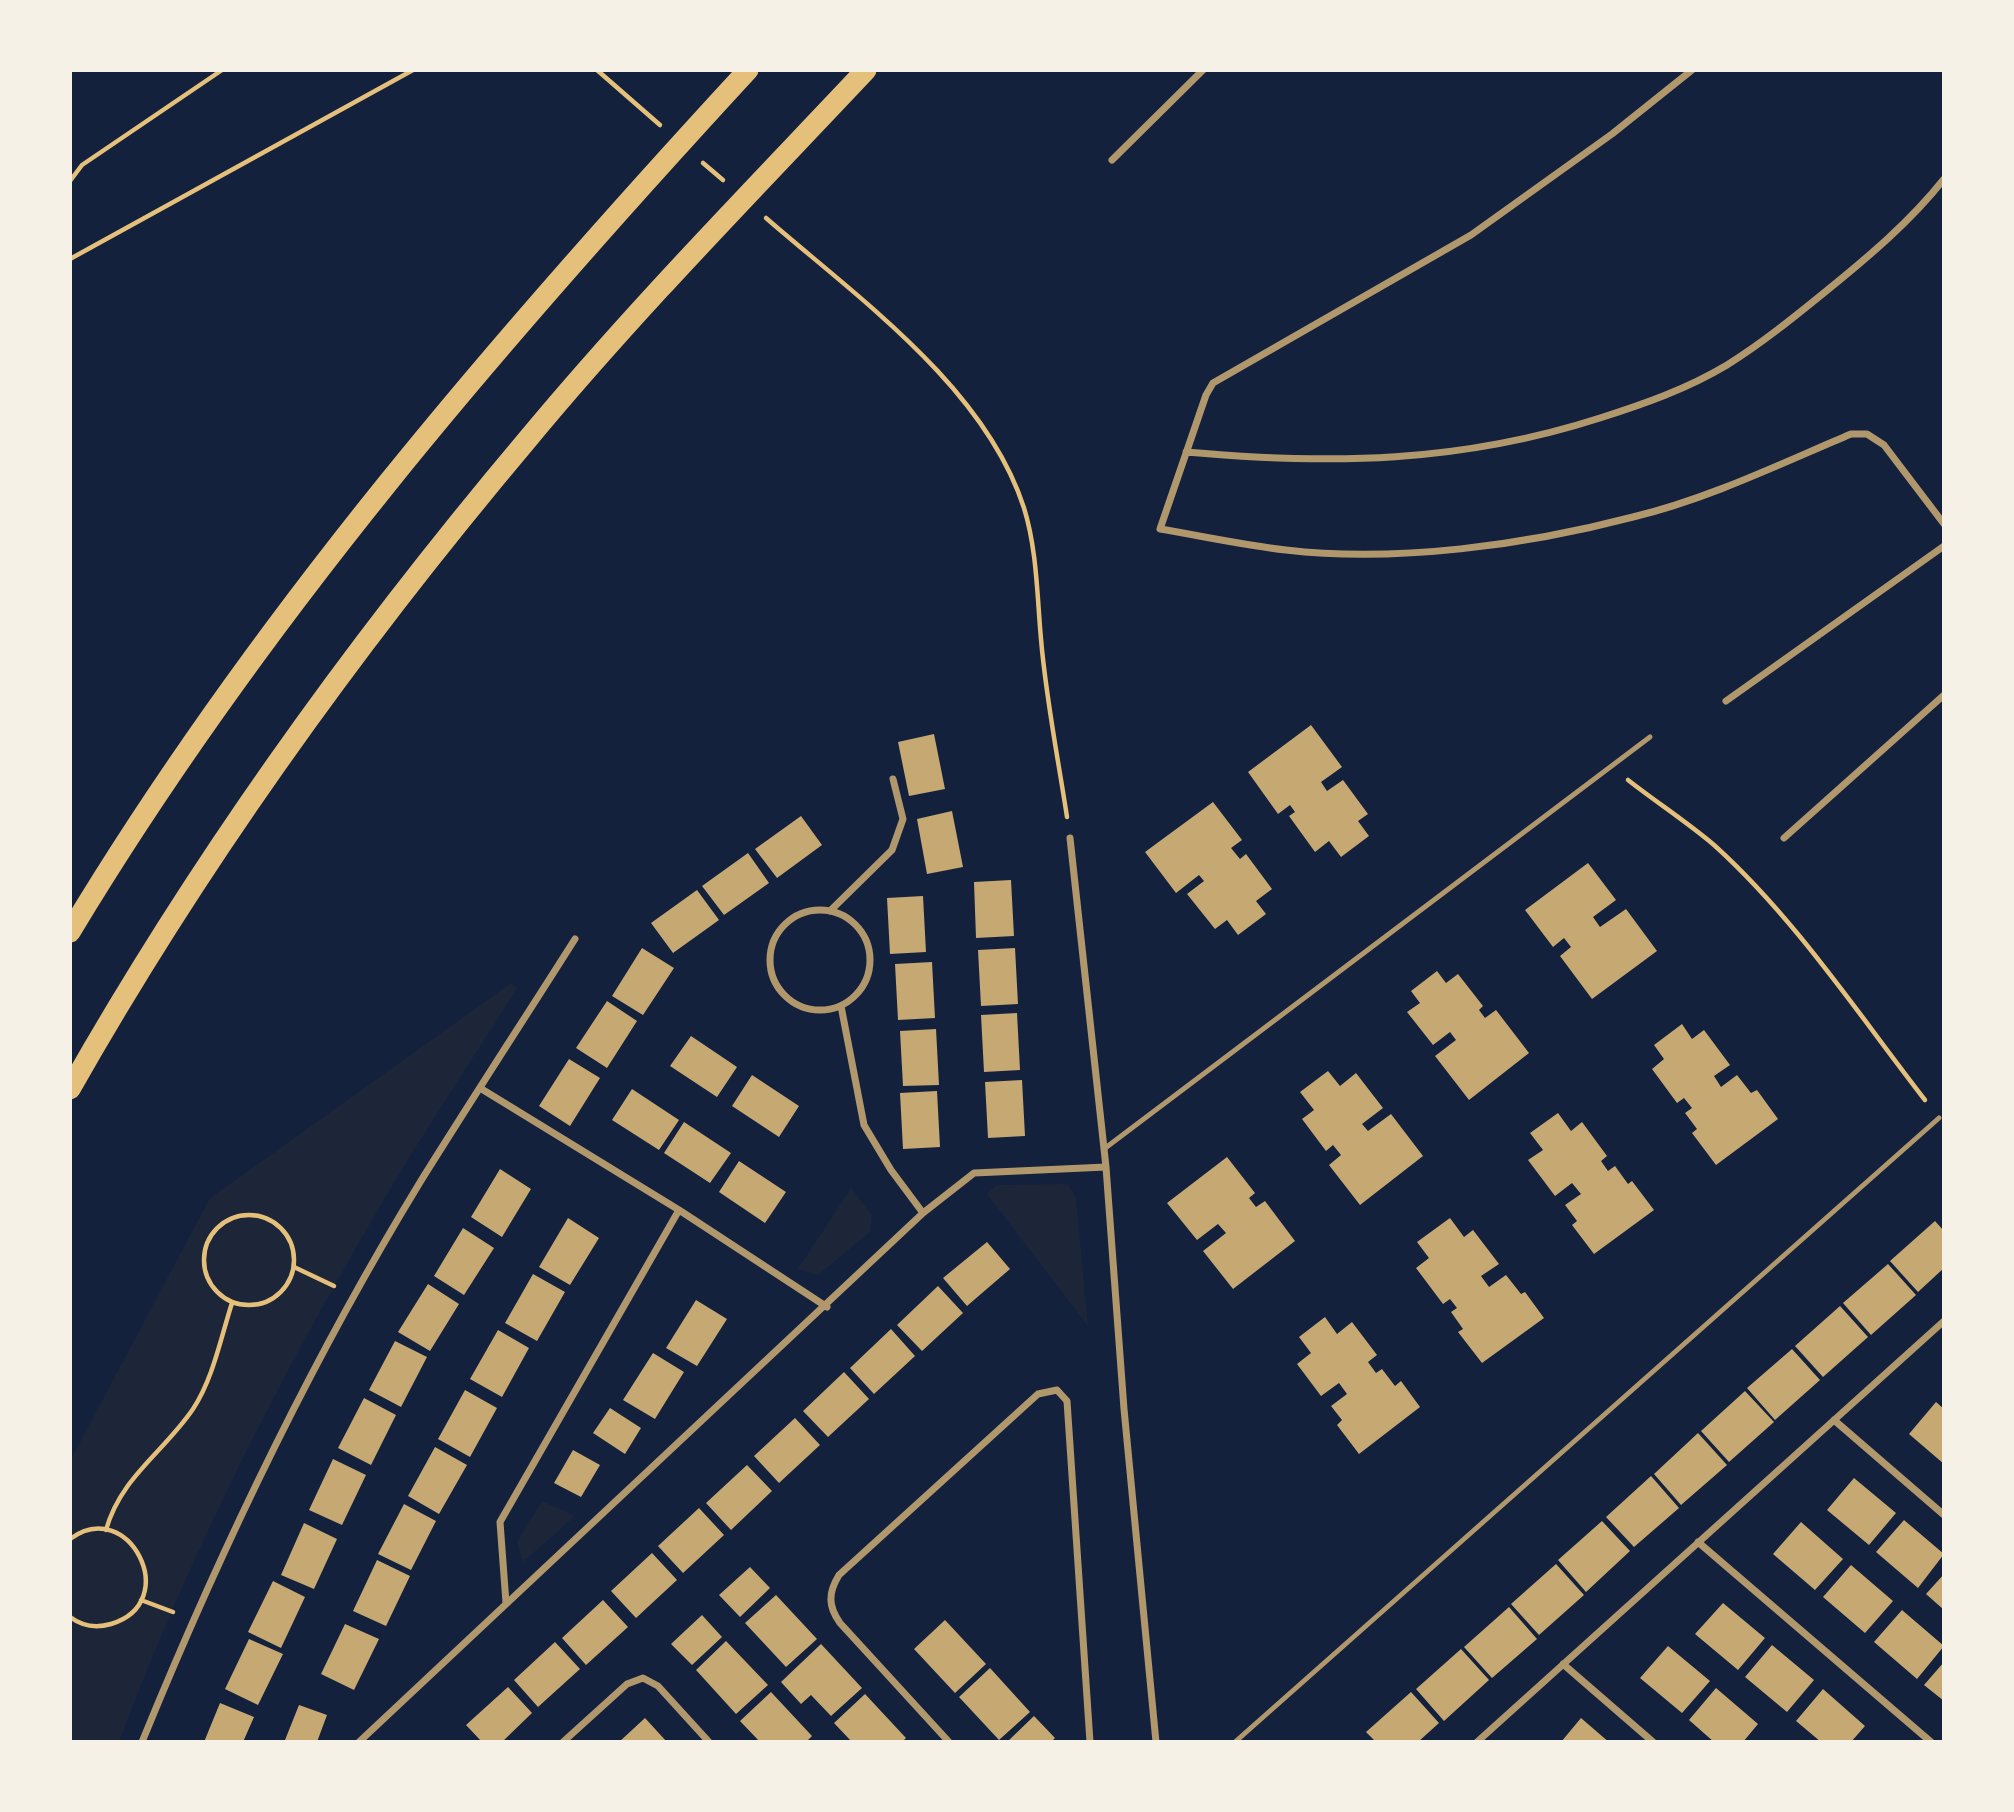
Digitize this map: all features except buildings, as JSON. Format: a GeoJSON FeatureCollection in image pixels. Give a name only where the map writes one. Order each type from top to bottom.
{"type":"FeatureCollection","features":[{"type":"Feature","properties":{"kind":"highway"},"geometry":{"type":"LineString","coordinates":[[70,933],[156,799],[245,670],[385,485],[555,282],[748,70]]}},
{"type":"Feature","properties":{"kind":"highway"},"geometry":{"type":"LineString","coordinates":[[70,1088],[163,933],[226,835],[375,628],[528,437],[599,356],[866,70]]}},
{"type":"Feature","properties":{"kind":"street"},"geometry":{"type":"LineString","coordinates":[[1112,160],[1203,70]]}},
{"type":"Feature","properties":{"kind":"street"},"geometry":{"type":"LineString","coordinates":[[1692,70],[1612,134],[1471,235],[1213,383],[1160,529],[1287,550],[1391,553],[1520,541],[1634,517],[1729,486],[1851,434],[1867,434],[1884,445],[1944,524]]}},
{"type":"Feature","properties":{"kind":"street"},"geometry":{"type":"LineString","coordinates":[[1186,452],[1276,459],[1354,460],[1467,452],[1559,432],[1659,399],[1726,366],[1790,320],[1890,237],[1944,179]]}},
{"type":"Feature","properties":{"kind":"street"},"geometry":{"type":"LineString","coordinates":[[1726,701],[1944,546]]}},
{"type":"Feature","properties":{"kind":"street"},"geometry":{"type":"LineString","coordinates":[[1784,838],[1944,695]]}},
{"type":"Feature","properties":{"kind":"street"},"geometry":{"type":"LineString","coordinates":[[830,911],[892,850],[903,819],[894,779]]}},
{"type":"Feature","properties":{"kind":"street"},"geometry":{"type":"LineString","coordinates":[[1070,838],[1106,1167],[1124,1409],[1156,1742]]}},
{"type":"Feature","properties":{"kind":"street"},"geometry":{"type":"LineString","coordinates":[[812,911],[830,911],[845,916],[859,928],[867,943],[870,960],[863,985],[841,1006],[813,1010],[796,1004],[775,983],[770,966],[771,949],[782,927],[796,916],[812,911]]}},
{"type":"Feature","properties":{"kind":"street"},"geometry":{"type":"LineString","coordinates":[[142,1742],[198,1611],[302,1396],[418,1186],[575,939]]}},
{"type":"Feature","properties":{"kind":"street"},"geometry":{"type":"LineString","coordinates":[[841,1006],[864,1125],[891,1170],[923,1213]]}},
{"type":"Feature","properties":{"kind":"street"},"geometry":{"type":"LineString","coordinates":[[481,1088],[679,1210],[827,1307]]}},
{"type":"Feature","properties":{"kind":"street"},"geometry":{"type":"LineString","coordinates":[[359,1742],[827,1307],[923,1213],[974,1173],[1106,1167]]}},
{"type":"Feature","properties":{"kind":"street"},"geometry":{"type":"LineString","coordinates":[[506,1603],[500,1522],[679,1210]]}},
{"type":"Feature","properties":{"kind":"street"},"geometry":{"type":"LineString","coordinates":[[1477,1742],[1944,1321]]}},
{"type":"Feature","properties":{"kind":"street"},"geometry":{"type":"LineString","coordinates":[[949,1742],[840,1623],[830,1599],[832,1586],[839,1575],[1038,1394],[1051,1390],[1057,1391],[1067,1401],[1090,1742]]}},
{"type":"Feature","properties":{"kind":"street"},"geometry":{"type":"LineString","coordinates":[[1834,1420],[1944,1515]]}},
{"type":"Feature","properties":{"kind":"street"},"geometry":{"type":"LineString","coordinates":[[1698,1542],[1931,1742]]}},
{"type":"Feature","properties":{"kind":"street"},"geometry":{"type":"LineString","coordinates":[[1563,1664],[1653,1742]]}},
{"type":"Feature","properties":{"kind":"street"},"geometry":{"type":"LineString","coordinates":[[563,1742],[627,1684],[643,1678],[658,1686],[709,1742]]}},
{"type":"Feature","properties":{"kind":"lane"},"geometry":{"type":"LineString","coordinates":[[1104,1149],[1650,737]]}},
{"type":"Feature","properties":{"kind":"lane"},"geometry":{"type":"LineString","coordinates":[[1235,1742],[1939,1118]]}},
{"type":"Feature","properties":{"kind":"path"},"geometry":{"type":"LineString","coordinates":[[70,181],[82,164],[222,70]]}},
{"type":"Feature","properties":{"kind":"path"},"geometry":{"type":"LineString","coordinates":[[70,258],[413,70]]}},
{"type":"Feature","properties":{"kind":"path"},"geometry":{"type":"LineString","coordinates":[[597,70],[665,129]]}},
{"type":"Feature","properties":{"kind":"path"},"geometry":{"type":"LineString","coordinates":[[696,156],[726,183]]}},
{"type":"Feature","properties":{"kind":"path"},"geometry":{"type":"LineString","coordinates":[[757,210],[928,360],[957,393],[1004,462],[1024,508],[1034,555],[1041,641],[1070,838]]}},
{"type":"Feature","properties":{"kind":"path"},"geometry":{"type":"LineString","coordinates":[[1611,766],[1712,844],[1742,873],[1785,920],[1939,1118]]}},
{"type":"Feature","properties":{"kind":"path"},"geometry":{"type":"LineString","coordinates":[[249,1214],[278,1224],[294,1251],[294,1267],[281,1292],[256,1305],[232,1303],[216,1292],[203,1267],[209,1237],[219,1225],[233,1217],[249,1214]]}},
{"type":"Feature","properties":{"kind":"path"},"geometry":{"type":"LineString","coordinates":[[294,1267],[335,1286]]}},
{"type":"Feature","properties":{"kind":"path"},"geometry":{"type":"LineString","coordinates":[[106,1530],[119,1495],[195,1406],[208,1378],[232,1303]]}},
{"type":"Feature","properties":{"kind":"path"},"geometry":{"type":"LineString","coordinates":[[70,1539],[89,1530],[106,1530],[133,1544],[146,1571],[141,1600],[120,1622],[90,1626],[70,1618]]}},
{"type":"Feature","properties":{"kind":"path"},"geometry":{"type":"LineString","coordinates":[[141,1600],[173,1612]]}},
{"type":"Feature","properties":{"kind":"shaded area"},"geometry":{"type":"Polygon","coordinates":[[[511,983],[517,988],[395,1180],[271,1403],[205,1537],[119,1742],[70,1742],[70,1461],[210,1198],[511,983]]]}},
{"type":"Feature","properties":{"kind":"shaded area"},"geometry":{"type":"Polygon","coordinates":[[[1068,1184],[1076,1198],[1088,1326],[987,1194],[997,1185],[1068,1184]]]}},
{"type":"Feature","properties":{"kind":"shaded area"},"geometry":{"type":"Polygon","coordinates":[[[851,1188],[872,1215],[870,1232],[818,1275],[798,1269],[851,1188]]]}},
{"type":"Feature","properties":{"kind":"shaded area"},"geometry":{"type":"Polygon","coordinates":[[[542,1501],[575,1516],[523,1562],[517,1542],[542,1501]]]}}]}
